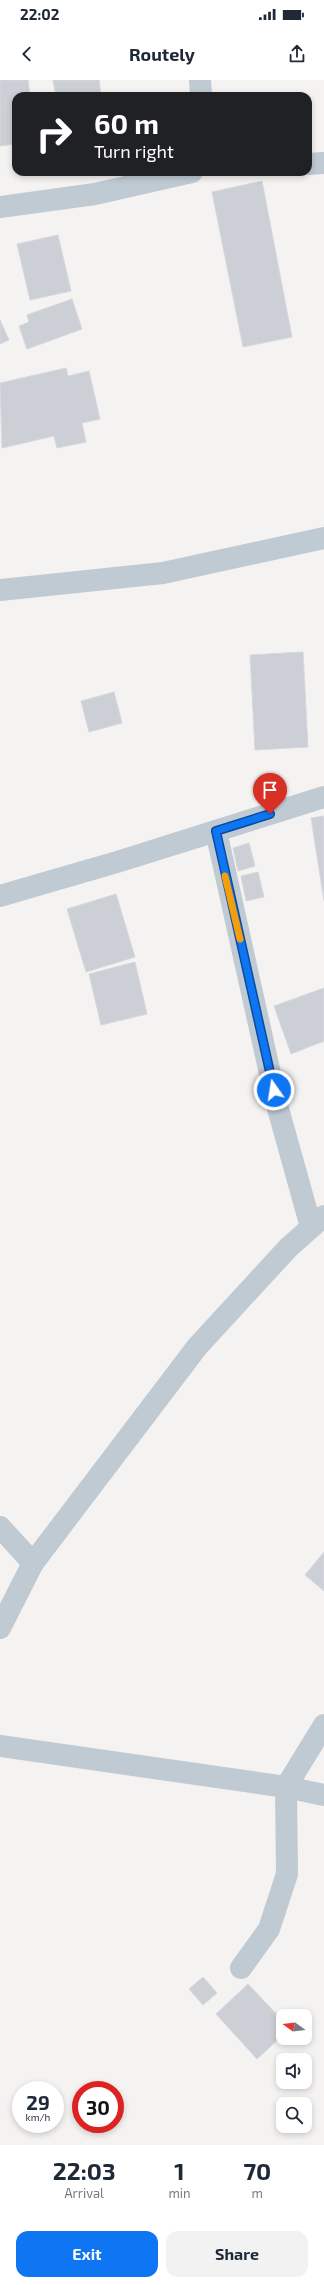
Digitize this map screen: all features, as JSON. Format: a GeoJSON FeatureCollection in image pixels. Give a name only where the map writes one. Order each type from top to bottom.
{"type":"FeatureCollection","features":[{"type":"Feature","properties":{"kind":"street"},"geometry":{"type":"LineString","coordinates":[[200,80],[201,92]]}},
{"type":"Feature","properties":{"kind":"street"},"geometry":{"type":"LineString","coordinates":[[312,164],[324,163]]}},
{"type":"Feature","properties":{"kind":"street"},"geometry":{"type":"LineString","coordinates":[[0,206],[95,194],[174,176]]}},
{"type":"Feature","properties":{"kind":"street"},"geometry":{"type":"LineString","coordinates":[[0,590],[163,573],[324,538]]}},
{"type":"Feature","properties":{"kind":"street"},"geometry":{"type":"LineString","coordinates":[[0,896],[324,797]]}},
{"type":"Feature","properties":{"kind":"street"},"geometry":{"type":"LineString","coordinates":[[0,1628],[33,1563],[196,1347],[288,1248],[318,1221],[277,1105],[216,831]]}},
{"type":"Feature","properties":{"kind":"street"},"geometry":{"type":"LineString","coordinates":[[0,1527],[33,1563]]}},
{"type":"Feature","properties":{"kind":"street"},"geometry":{"type":"LineString","coordinates":[[241,1968],[270,1929],[286,1874],[286,1788],[324,1725]]}},
{"type":"Feature","properties":{"kind":"street"},"geometry":{"type":"LineString","coordinates":[[0,1746],[286,1788],[324,1795]]}},
{"type":"Feature","properties":{"kind":"building"},"geometry":{"type":"Polygon","coordinates":[[[0,80],[28,80],[30,92],[12,92],[12,144],[0,146],[0,80]]]}},
{"type":"Feature","properties":{"kind":"building"},"geometry":{"type":"Polygon","coordinates":[[[53,80],[99,80],[100,92],[55,92],[53,80]]]}},
{"type":"Feature","properties":{"kind":"building"},"geometry":{"type":"Polygon","coordinates":[[[262,181],[292,337],[243,347],[212,192],[262,181]]]}},
{"type":"Feature","properties":{"kind":"building"},"geometry":{"type":"Polygon","coordinates":[[[58,235],[71,291],[30,300],[17,244],[58,235]]]}},
{"type":"Feature","properties":{"kind":"building"},"geometry":{"type":"Polygon","coordinates":[[[72,299],[82,329],[27,349],[19,326],[29,322],[27,315],[72,299]]]}},
{"type":"Feature","properties":{"kind":"building"},"geometry":{"type":"Polygon","coordinates":[[[0,320],[9,340],[0,344],[0,320]]]}},
{"type":"Feature","properties":{"kind":"building"},"geometry":{"type":"Polygon","coordinates":[[[66,368],[68,376],[89,371],[100,419],[82,423],[86,442],[57,448],[54,436],[2,448],[0,383],[66,368]]]}},
{"type":"Feature","properties":{"kind":"building"},"geometry":{"type":"Polygon","coordinates":[[[303,652],[308,747],[255,750],[250,655],[303,652]]]}},
{"type":"Feature","properties":{"kind":"building"},"geometry":{"type":"Polygon","coordinates":[[[114,692],[122,723],[89,732],[81,701],[114,692]]]}},
{"type":"Feature","properties":{"kind":"building"},"geometry":{"type":"Polygon","coordinates":[[[324,816],[324,901],[311,818],[324,816]]]}},
{"type":"Feature","properties":{"kind":"building"},"geometry":{"type":"Polygon","coordinates":[[[249,843],[255,866],[238,871],[233,848],[249,843]]]}},
{"type":"Feature","properties":{"kind":"building"},"geometry":{"type":"Polygon","coordinates":[[[258,872],[264,897],[246,901],[241,876],[258,872]]]}},
{"type":"Feature","properties":{"kind":"building"},"geometry":{"type":"Polygon","coordinates":[[[116,894],[135,957],[86,972],[67,909],[116,894]]]}},
{"type":"Feature","properties":{"kind":"building"},"geometry":{"type":"Polygon","coordinates":[[[135,962],[147,1014],[101,1025],[89,974],[135,962]]]}},
{"type":"Feature","properties":{"kind":"building"},"geometry":{"type":"Polygon","coordinates":[[[324,988],[324,1041],[291,1054],[274,1006],[324,988]]]}},
{"type":"Feature","properties":{"kind":"building"},"geometry":{"type":"Polygon","coordinates":[[[324,1552],[324,1591],[305,1575],[324,1552]]]}},
{"type":"Feature","properties":{"kind":"building"},"geometry":{"type":"Polygon","coordinates":[[[203,1977],[217,1993],[203,2005],[189,1989],[203,1977]]]}},
{"type":"Feature","properties":{"kind":"building"},"geometry":{"type":"Polygon","coordinates":[[[248,1984],[276,2014],[276,2041],[257,2059],[216,2014],[248,1984]]]}},
{"type":"Feature","properties":{"kind":"slow traffic"},"geometry":{"type":"LineString","coordinates":[[225,876],[240,939]]}},
{"type":"Feature","properties":{"kind":"route"},"geometry":{"type":"LineString","coordinates":[[270,814],[216,831],[220,857],[274,1090]]}}]}
